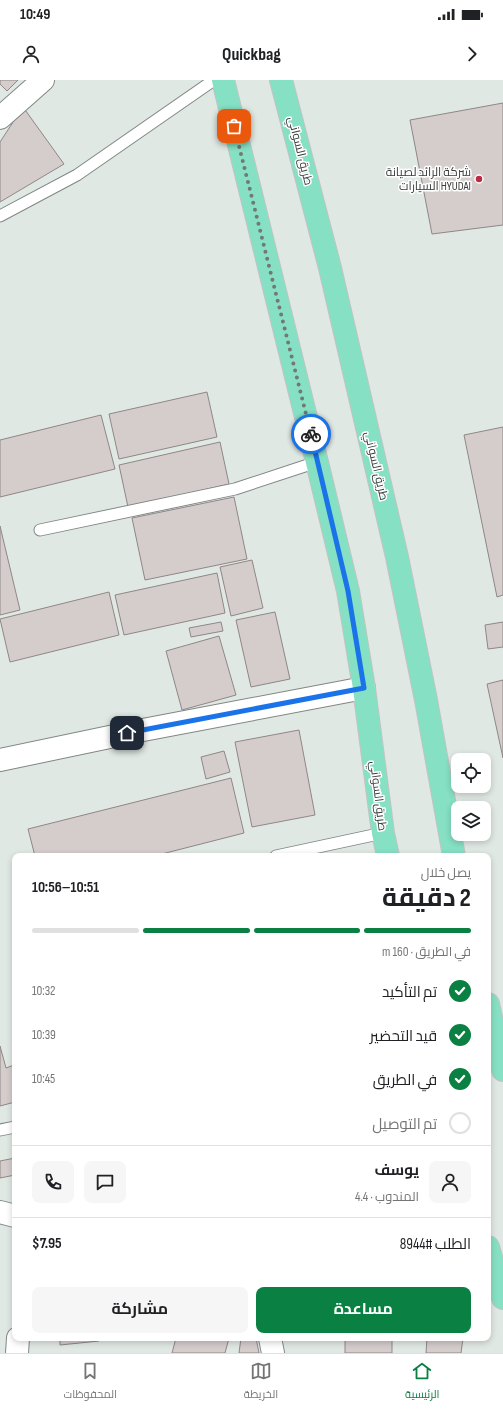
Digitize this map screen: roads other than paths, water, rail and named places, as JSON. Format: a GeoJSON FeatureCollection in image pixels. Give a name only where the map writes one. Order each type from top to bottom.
{"type":"FeatureCollection","features":[{"type":"Feature","properties":{"kind":"highway","name":"طريق السواني"},"geometry":{"type":"LineString","coordinates":[[223,80],[348,591],[364,688],[383,833],[387,853]]}},
{"type":"Feature","properties":{"kind":"highway","name":"طريق السواني"},"geometry":{"type":"LineString","coordinates":[[281,80],[330,268],[397,557],[426,700],[453,853]]}},
{"type":"Feature","properties":{"kind":"highway"},"geometry":{"type":"LineString","coordinates":[[491,1017],[503,1070]]}},
{"type":"Feature","properties":{"kind":"highway"},"geometry":{"type":"LineString","coordinates":[[491,1261],[497,1290]]}},
{"type":"Feature","properties":{"kind":"street"},"geometry":{"type":"LineString","coordinates":[[0,118],[43,80]]}},
{"type":"Feature","properties":{"kind":"street"},"geometry":{"type":"LineString","coordinates":[[0,760],[150,728],[364,688]]}},
{"type":"Feature","properties":{"kind":"street"},"geometry":{"type":"LineString","coordinates":[[0,1212],[12,1215]]}},
{"type":"Feature","properties":{"kind":"street"},"geometry":{"type":"LineString","coordinates":[[18,1341],[18,1353]]}},
{"type":"Feature","properties":{"kind":"street"},"geometry":{"type":"LineString","coordinates":[[271,1341],[273,1353]]}},
{"type":"Feature","properties":{"kind":"lane"},"geometry":{"type":"LineString","coordinates":[[0,216],[77,175],[214,80]]}},
{"type":"Feature","properties":{"kind":"lane"},"geometry":{"type":"LineString","coordinates":[[40,530],[235,489],[317,462]]}},
{"type":"Feature","properties":{"kind":"lane"},"geometry":{"type":"LineString","coordinates":[[290,853],[383,833]]}},
{"type":"Feature","properties":{"kind":"lane"},"geometry":{"type":"LineString","coordinates":[[0,1130],[12,1128]]}},
{"type":"Feature","properties":{"kind":"place","name":"شركة الرائد لصيانة السيارات HYUDAI"},"geometry":{"type":"Point","coordinates":[479,179]}}]}
